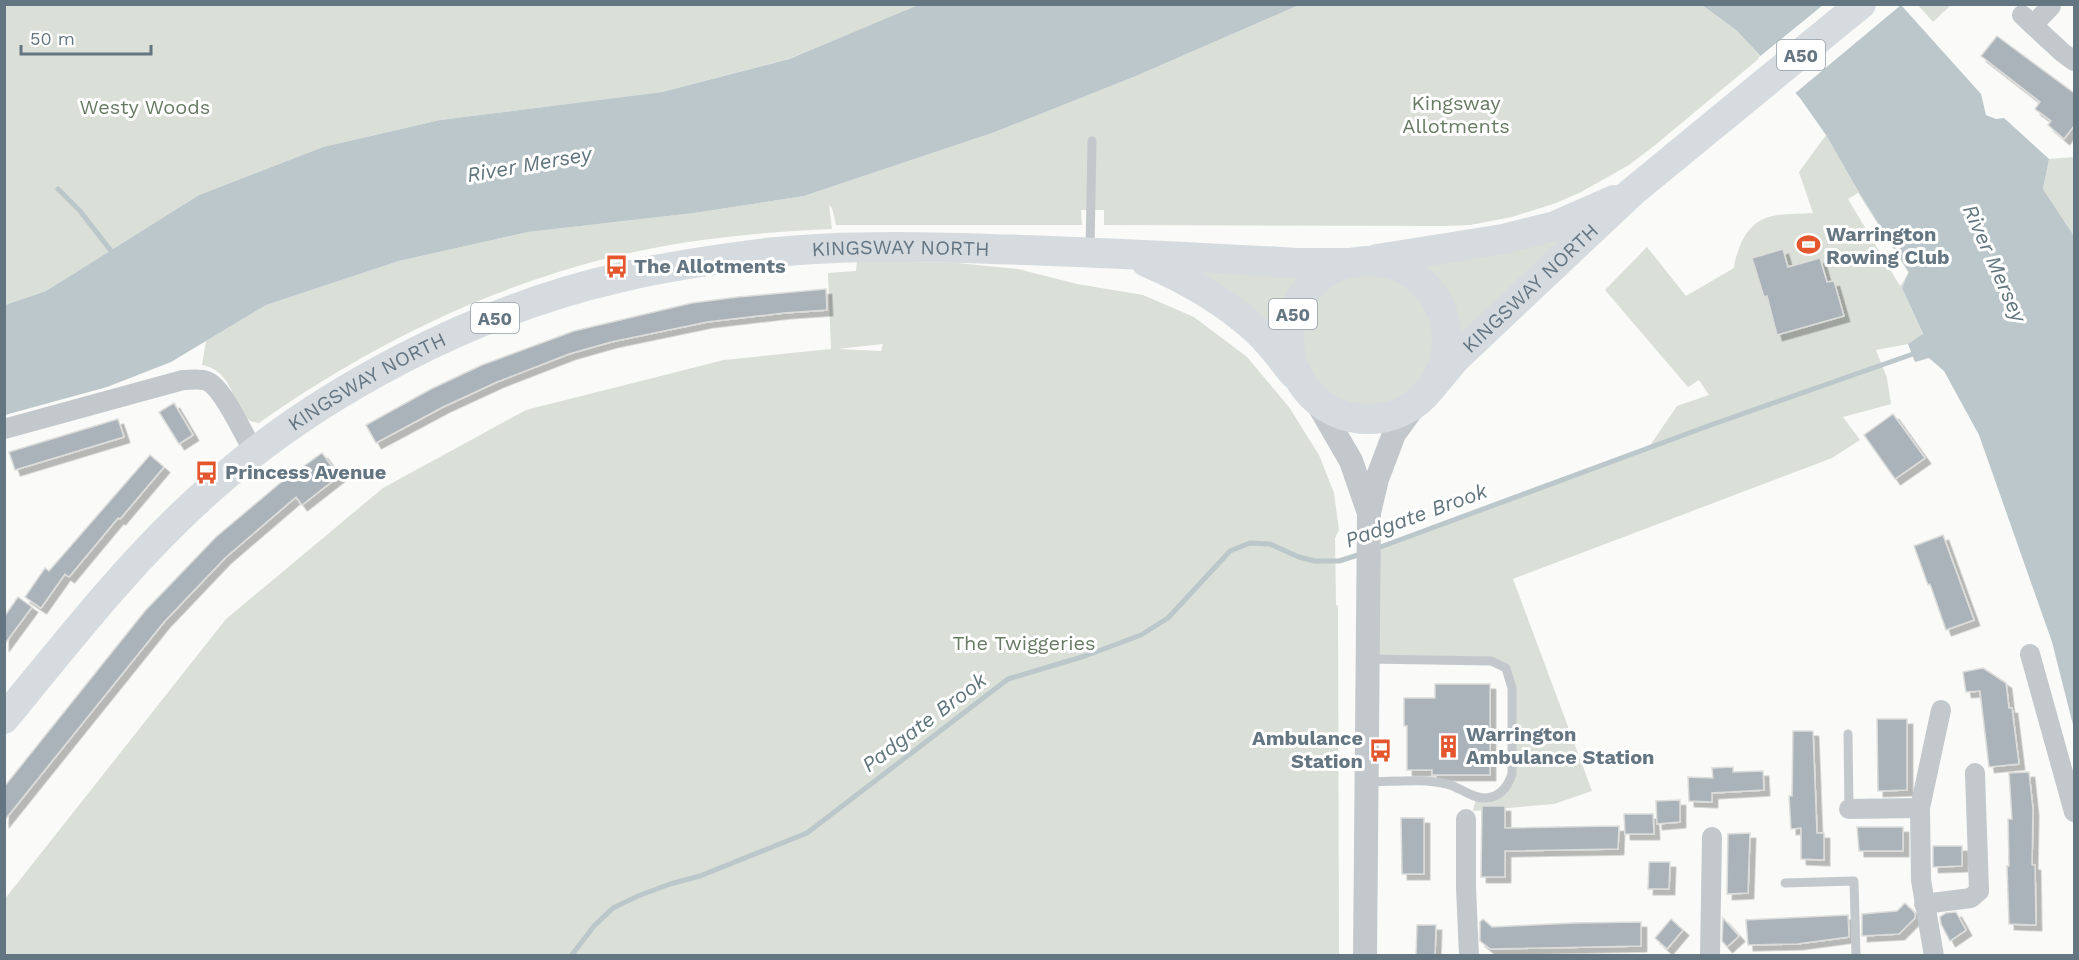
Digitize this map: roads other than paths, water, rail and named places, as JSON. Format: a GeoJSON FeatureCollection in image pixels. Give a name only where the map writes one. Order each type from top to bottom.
{"type":"FeatureCollection","features":[{"type":"Feature","properties":{"kind":"main road","name":"KINGSWAY NORTH"},"geometry":{"type":"LineString","coordinates":[[1425,394],[1456,358],[1632,192],[1861,4]]}},
{"type":"Feature","properties":{"kind":"main road","name":"KINGSWAY NORTH"},"geometry":{"type":"LineString","coordinates":[[4,719],[137,562],[209,489],[255,453],[339,395],[428,346],[547,298],[619,278],[696,263],[769,253],[852,248],[969,248],[1300,263],[1356,262],[1452,248],[1524,234],[1555,226],[1632,192]]}},
{"type":"Feature","properties":{"kind":"main road","name":"KINGSWAY NORTH"},"geometry":{"type":"LineString","coordinates":[[1130,255],[1179,276],[1217,298],[1257,330],[1308,390]]}},
{"type":"Feature","properties":{"kind":"main road","name":"A50"},"geometry":{"type":"LineString","coordinates":[[1356,262],[1390,264],[1413,275],[1431,292],[1443,315],[1447,340],[1443,365],[1425,394],[1399,413],[1377,418],[1354,418],[1332,410],[1308,390],[1292,361],[1289,336],[1294,312],[1306,290],[1324,273],[1356,262]]}},
{"type":"Feature","properties":{"kind":"street"},"geometry":{"type":"LineString","coordinates":[[2051,6],[2027,20],[2074,61]]}},
{"type":"Feature","properties":{"kind":"street"},"geometry":{"type":"LineString","coordinates":[[4,429],[183,380],[197,379],[207,381],[216,387],[255,453]]}},
{"type":"Feature","properties":{"kind":"street"},"geometry":{"type":"LineString","coordinates":[[1308,390],[1351,461],[1369,519]]}},
{"type":"Feature","properties":{"kind":"street"},"geometry":{"type":"LineString","coordinates":[[1365,956],[1369,519],[1377,479],[1394,434],[1425,394]]}},
{"type":"Feature","properties":{"kind":"street"},"geometry":{"type":"LineString","coordinates":[[2031,654],[2074,812]]}},
{"type":"Feature","properties":{"kind":"street"},"geometry":{"type":"LineString","coordinates":[[1934,956],[1921,880],[1920,808],[1941,710]]}},
{"type":"Feature","properties":{"kind":"street"},"geometry":{"type":"LineString","coordinates":[[1924,904],[1971,898],[1979,891],[1976,773]]}},
{"type":"Feature","properties":{"kind":"street"},"geometry":{"type":"LineString","coordinates":[[1849,808],[1920,808]]}},
{"type":"Feature","properties":{"kind":"street"},"geometry":{"type":"LineString","coordinates":[[1466,819],[1469,956]]}},
{"type":"Feature","properties":{"kind":"street"},"geometry":{"type":"LineString","coordinates":[[1710,956],[1712,837]]}},
{"type":"Feature","properties":{"kind":"lane"},"geometry":{"type":"LineString","coordinates":[[1090,252],[1092,141]]}},
{"type":"Feature","properties":{"kind":"lane"},"geometry":{"type":"LineString","coordinates":[[1367,782],[1445,783],[1476,797],[1489,798],[1508,786],[1512,774],[1512,688],[1506,668],[1491,661],[1368,659]]}},
{"type":"Feature","properties":{"kind":"lane"},"geometry":{"type":"LineString","coordinates":[[1848,734],[1849,808]]}},
{"type":"Feature","properties":{"kind":"lane"},"geometry":{"type":"LineString","coordinates":[[1785,883],[1854,881],[1856,956]]}},
{"type":"Feature","properties":{"kind":"water","name":"River Mersey"},"geometry":{"type":"Polygon","coordinates":[[[921,4],[1299,5],[1136,76],[995,132],[804,196],[694,213],[528,232],[399,261],[266,305],[171,362],[107,387],[5,415],[5,305],[46,291],[199,195],[323,147],[440,120],[662,92],[789,59],[921,4]]]}},
{"type":"Feature","properties":{"kind":"water","name":"River Mersey"},"geometry":{"type":"Polygon","coordinates":[[[1702,5],[1901,5],[1981,94],[1986,115],[1996,119],[2004,118],[2049,159],[2043,189],[2074,236],[2074,729],[2052,642],[1979,435],[1944,371],[1929,358],[1915,362],[1908,344],[1923,334],[1902,288],[1909,272],[1826,135],[1800,98],[1736,30],[1702,5]]]}},
{"type":"Feature","properties":{"kind":"waterway"},"geometry":{"type":"LineString","coordinates":[[58,189],[80,211],[115,256]]}},
{"type":"Feature","properties":{"kind":"waterway","name":"Padgate Brook"},"geometry":{"type":"LineString","coordinates":[[1375,549],[1708,426],[1913,354]]}},
{"type":"Feature","properties":{"kind":"waterway","name":"Padgate Brook"},"geometry":{"type":"LineString","coordinates":[[571,956],[594,926],[613,908],[638,896],[700,876],[807,833],[1008,679],[1085,656],[1141,635],[1168,618],[1230,551],[1250,543],[1270,544],[1299,557],[1315,561],[1339,561],[1361,554]]}},
{"type":"Feature","properties":{"kind":"place","name":"Warrington Rowing Club"},"geometry":{"type":"Point","coordinates":[1808,245]}},
{"type":"Feature","properties":{"kind":"place","name":"The Allotments"},"geometry":{"type":"Point","coordinates":[616,266]}},
{"type":"Feature","properties":{"kind":"place","name":"Princess Avenue"},"geometry":{"type":"Point","coordinates":[207,472]}},
{"type":"Feature","properties":{"kind":"place","name":"Warrington Ambulance Station"},"geometry":{"type":"Point","coordinates":[1448,746]}},
{"type":"Feature","properties":{"kind":"place","name":"Ambulance Station"},"geometry":{"type":"Point","coordinates":[1381,750]}},
{"type":"Feature","properties":{"kind":"park label","name":"Westy Woods"},"geometry":{"type":"Point","coordinates":[145,107]}},
{"type":"Feature","properties":{"kind":"park label","name":"Kingsway Allotments"},"geometry":{"type":"Point","coordinates":[1456,114]}},
{"type":"Feature","properties":{"kind":"park label","name":"The Twiggeries"},"geometry":{"type":"Point","coordinates":[1024,643]}}]}
